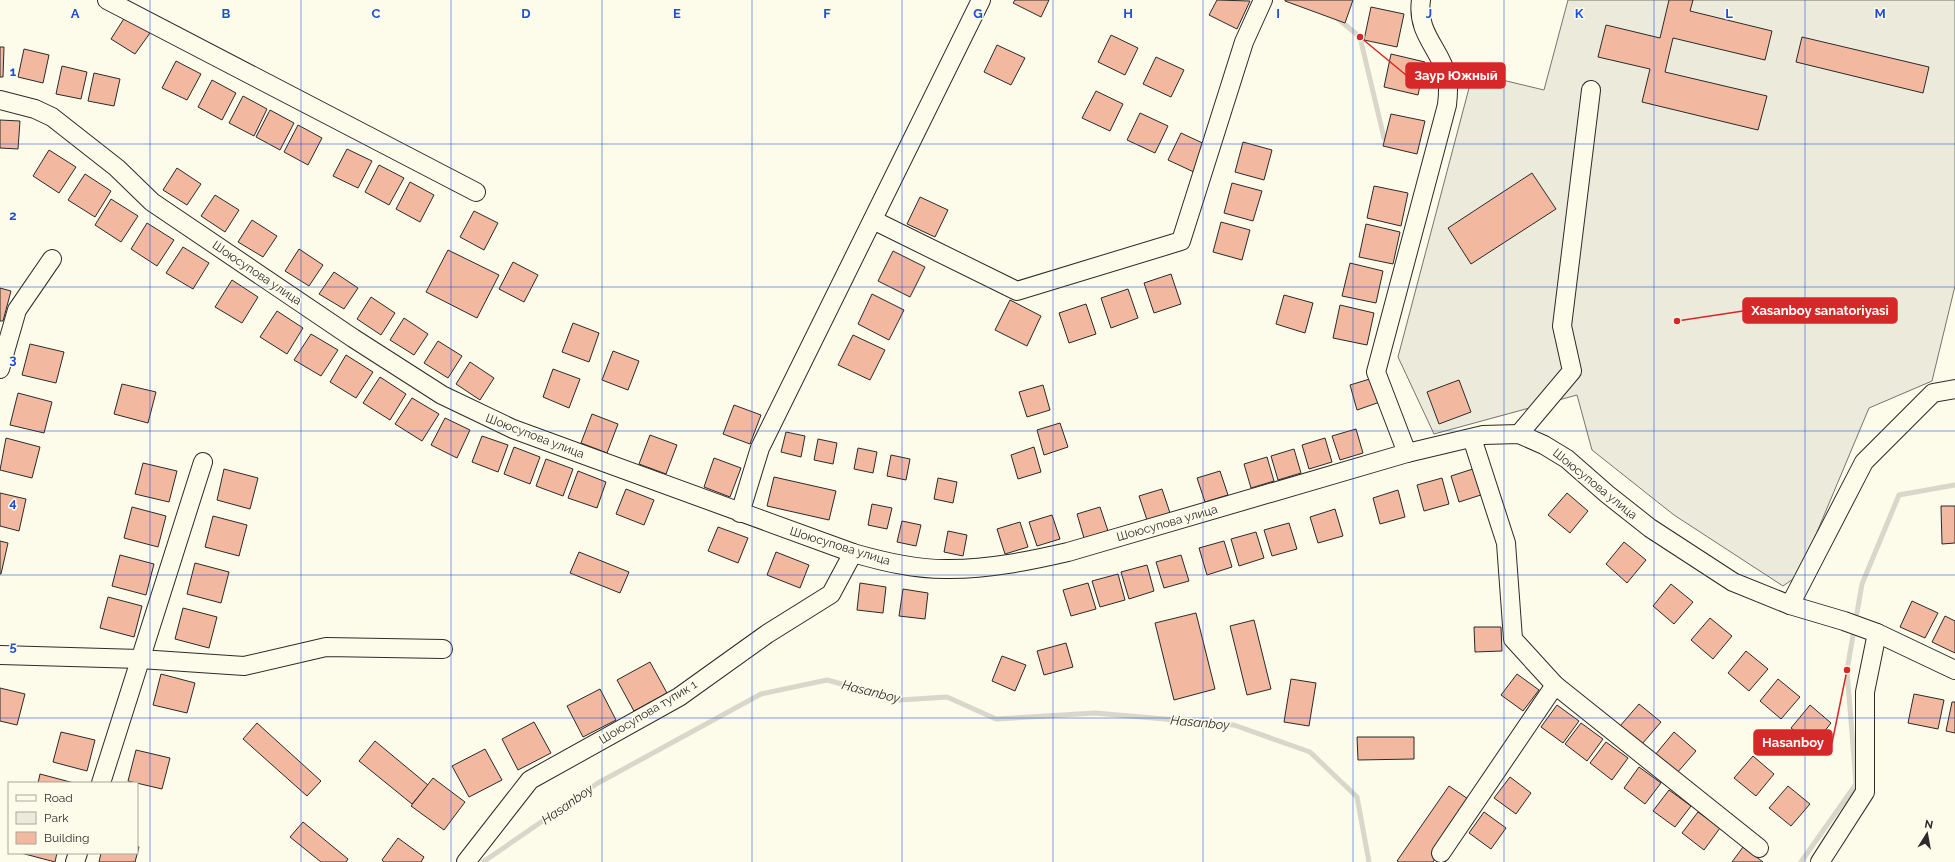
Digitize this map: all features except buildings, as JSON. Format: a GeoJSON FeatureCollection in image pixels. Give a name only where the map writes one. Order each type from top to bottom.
{"type":"FeatureCollection","features":[{"type":"Feature","properties":{"kind":"street"},"geometry":{"type":"LineString","coordinates":[[107,0],[476,192]]}},
{"type":"Feature","properties":{"kind":"street"},"geometry":{"type":"LineString","coordinates":[[740,513],[760,448],[981,0]]}},
{"type":"Feature","properties":{"kind":"street"},"geometry":{"type":"LineString","coordinates":[[873,220],[1016,292],[1181,241],[1244,42],[1263,0]]}},
{"type":"Feature","properties":{"kind":"street"},"geometry":{"type":"LineString","coordinates":[[1407,453],[1376,372],[1447,105],[1449,91],[1447,77],[1442,64],[1426,36],[1416,1]]}},
{"type":"Feature","properties":{"kind":"street"},"geometry":{"type":"LineString","coordinates":[[1519,434],[1572,371],[1562,326],[1591,90]]}},
{"type":"Feature","properties":{"kind":"street","name":"Шоюсупова улица"},"geometry":{"type":"LineString","coordinates":[[0,100],[35,109],[52,117],[117,168],[152,202],[353,338],[442,395],[513,429],[853,553],[898,564],[948,570],[1034,560],[1068,552],[1407,453],[1495,434],[1519,434],[1544,445],[1567,459],[1607,494],[1650,528],[1716,572],[1752,591],[1877,633],[1955,670]]}},
{"type":"Feature","properties":{"kind":"street"},"geometry":{"type":"LineString","coordinates":[[0,370],[17,310],[52,259]]}},
{"type":"Feature","properties":{"kind":"street"},"geometry":{"type":"LineString","coordinates":[[1790,605],[1864,462],[1933,393],[1955,389]]}},
{"type":"Feature","properties":{"kind":"street"},"geometry":{"type":"LineString","coordinates":[[1472,438],[1506,543],[1513,639],[1555,685],[1759,848]]}},
{"type":"Feature","properties":{"kind":"street"},"geometry":{"type":"LineString","coordinates":[[101,782],[203,462]]}},
{"type":"Feature","properties":{"kind":"street","name":"Шоюсупова тупик 1"},"geometry":{"type":"LineString","coordinates":[[466,862],[530,780],[679,697],[767,634],[831,594],[853,553]]}},
{"type":"Feature","properties":{"kind":"street"},"geometry":{"type":"LineString","coordinates":[[1820,862],[1865,792],[1865,692],[1877,633]]}},
{"type":"Feature","properties":{"kind":"street"},"geometry":{"type":"LineString","coordinates":[[0,655],[140,659],[244,666],[326,647],[443,649]]}},
{"type":"Feature","properties":{"kind":"street"},"geometry":{"type":"LineString","coordinates":[[1441,853],[1555,685]]}},
{"type":"Feature","properties":{"kind":"green space"},"geometry":{"type":"Polygon","coordinates":[[[1568,0],[1955,0],[1955,286],[1932,381],[1869,408],[1799,575],[1783,586],[1674,515],[1592,450],[1577,395],[1434,434],[1398,357],[1473,73],[1544,90],[1568,0]]]}},
{"type":"Feature","properties":{"kind":"waterway"},"geometry":{"type":"LineString","coordinates":[[1337,18],[1360,37],[1384,138]]}},
{"type":"Feature","properties":{"kind":"waterway","name":"Hasanboy"},"geometry":{"type":"LineString","coordinates":[[1801,862],[1856,784],[1847,670],[1862,584],[1899,495],[1955,485]]}},
{"type":"Feature","properties":{"kind":"waterway","name":"Hasanboy"},"geometry":{"type":"LineString","coordinates":[[483,862],[598,783],[761,694],[827,680],[900,700],[947,697],[996,719],[1095,713],[1234,725],[1310,752],[1357,797],[1369,862]]}},
{"type":"Feature","properties":{"kind":"place","name":"Заур Южный"},"geometry":{"type":"Point","coordinates":[1360,37]}},
{"type":"Feature","properties":{"kind":"place","name":"Xasanboy sanatoriyasi"},"geometry":{"type":"Point","coordinates":[1677,321]}},
{"type":"Feature","properties":{"kind":"place","name":"Hasanboy"},"geometry":{"type":"Point","coordinates":[1847,670]}}]}
